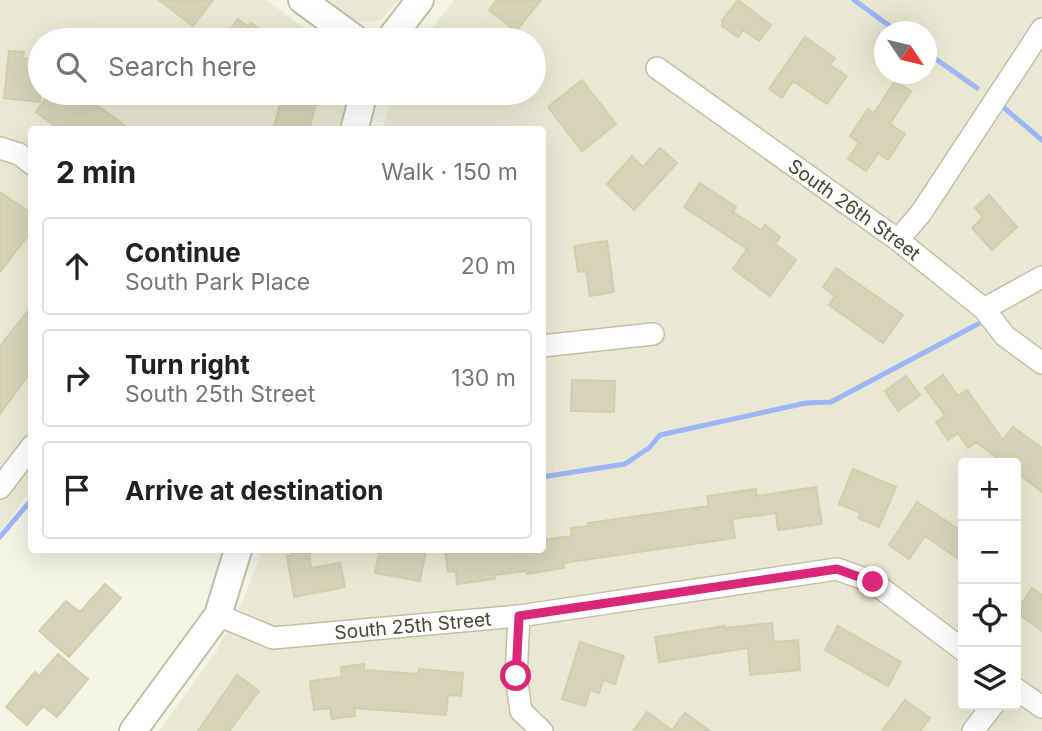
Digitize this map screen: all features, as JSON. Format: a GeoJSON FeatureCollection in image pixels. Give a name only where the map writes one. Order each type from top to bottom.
{"type":"FeatureCollection","features":[{"type":"Feature","properties":{"kind":"street"},"geometry":{"type":"LineString","coordinates":[[302,0],[340,28]]}},
{"type":"Feature","properties":{"kind":"street"},"geometry":{"type":"LineString","coordinates":[[398,28],[419,0]]}},
{"type":"Feature","properties":{"kind":"street"},"geometry":{"type":"LineString","coordinates":[[898,240],[920,213],[1042,29]]}},
{"type":"Feature","properties":{"kind":"street","name":"South 26th Street"},"geometry":{"type":"LineString","coordinates":[[657,68],[898,240],[984,309],[1005,335],[1042,363]]}},
{"type":"Feature","properties":{"kind":"street"},"geometry":{"type":"LineString","coordinates":[[355,126],[361,105]]}},
{"type":"Feature","properties":{"kind":"street"},"geometry":{"type":"LineString","coordinates":[[0,148],[19,154],[28,161]]}},
{"type":"Feature","properties":{"kind":"street"},"geometry":{"type":"LineString","coordinates":[[984,309],[1042,277]]}},
{"type":"Feature","properties":{"kind":"street"},"geometry":{"type":"LineString","coordinates":[[546,346],[653,334]]}},
{"type":"Feature","properties":{"kind":"street"},"geometry":{"type":"LineString","coordinates":[[0,488],[28,451]]}},
{"type":"Feature","properties":{"kind":"street"},"geometry":{"type":"LineString","coordinates":[[133,731],[218,615],[237,553]]}},
{"type":"Feature","properties":{"kind":"street","name":"South 25th Street"},"geometry":{"type":"LineString","coordinates":[[218,615],[273,638],[519,616],[837,569],[873,582],[959,647]]}},
{"type":"Feature","properties":{"kind":"street"},"geometry":{"type":"LineString","coordinates":[[519,616],[516,676],[521,710],[542,731]]}},
{"type":"Feature","properties":{"kind":"street"},"geometry":{"type":"LineString","coordinates":[[1021,693],[1042,708]]}},
{"type":"Feature","properties":{"kind":"street"},"geometry":{"type":"LineString","coordinates":[[973,731],[989,710]]}},
{"type":"Feature","properties":{"kind":"shaded area"},"geometry":{"type":"Polygon","coordinates":[[[0,0],[266,0],[304,28],[28,28],[28,105],[347,105],[341,126],[28,126],[28,493],[0,533],[0,0]]]}},
{"type":"Feature","properties":{"kind":"shaded area"},"geometry":{"type":"Polygon","coordinates":[[[324,0],[399,0],[380,20],[363,22],[346,16],[324,0]]]}},
{"type":"Feature","properties":{"kind":"shaded area"},"geometry":{"type":"Polygon","coordinates":[[[454,0],[1042,0],[1042,731],[159,731],[217,650],[243,600],[261,553],[546,553],[546,126],[383,126],[389,105],[546,105],[546,28],[432,28],[454,0]]]}},
{"type":"Feature","properties":{"kind":"building"},"geometry":{"type":"Polygon","coordinates":[[[159,0],[213,0],[193,26],[159,0]]]}},
{"type":"Feature","properties":{"kind":"building"},"geometry":{"type":"Polygon","coordinates":[[[497,0],[541,0],[518,28],[512,28],[489,10],[497,0]]]}},
{"type":"Feature","properties":{"kind":"building"},"geometry":{"type":"Polygon","coordinates":[[[738,0],[771,25],[759,41],[743,30],[738,37],[722,26],[722,20],[738,0]]]}},
{"type":"Feature","properties":{"kind":"building"},"geometry":{"type":"Polygon","coordinates":[[[238,19],[248,27],[251,23],[258,28],[232,28],[238,19]]]}},
{"type":"Feature","properties":{"kind":"building"},"geometry":{"type":"Polygon","coordinates":[[[805,37],[835,58],[830,65],[847,76],[827,104],[793,81],[782,98],[769,89],[805,37]]]}},
{"type":"Feature","properties":{"kind":"building"},"geometry":{"type":"Polygon","coordinates":[[[9,51],[24,52],[23,58],[28,58],[28,101],[4,98],[9,51]]]}},
{"type":"Feature","properties":{"kind":"building"},"geometry":{"type":"Polygon","coordinates":[[[582,80],[616,124],[582,151],[548,107],[582,80]]]}},
{"type":"Feature","properties":{"kind":"building"},"geometry":{"type":"Polygon","coordinates":[[[893,84],[900,84],[911,91],[890,124],[905,134],[888,160],[878,153],[866,171],[848,159],[859,143],[850,136],[868,109],[874,113],[893,84]]]}},
{"type":"Feature","properties":{"kind":"building"},"geometry":{"type":"Polygon","coordinates":[[[41,105],[97,105],[125,126],[55,126],[36,112],[41,105]]]}},
{"type":"Feature","properties":{"kind":"building"},"geometry":{"type":"Polygon","coordinates":[[[280,105],[315,105],[310,126],[274,126],[280,105]]]}},
{"type":"Feature","properties":{"kind":"building"},"geometry":{"type":"Polygon","coordinates":[[[660,148],[677,163],[634,210],[607,184],[632,156],[643,167],[660,148]]]}},
{"type":"Feature","properties":{"kind":"building"},"geometry":{"type":"Polygon","coordinates":[[[700,183],[736,207],[733,212],[761,230],[765,225],[780,237],[775,244],[796,260],[770,296],[733,269],[747,249],[684,207],[700,183]]]}},
{"type":"Feature","properties":{"kind":"building"},"geometry":{"type":"Polygon","coordinates":[[[0,192],[28,211],[28,235],[0,272],[0,192]]]}},
{"type":"Feature","properties":{"kind":"building"},"geometry":{"type":"Polygon","coordinates":[[[989,195],[1017,227],[992,250],[972,228],[983,217],[975,208],[989,195]]]}},
{"type":"Feature","properties":{"kind":"building"},"geometry":{"type":"Polygon","coordinates":[[[607,241],[614,292],[590,296],[586,271],[578,272],[574,246],[607,241]]]}},
{"type":"Feature","properties":{"kind":"building"},"geometry":{"type":"Polygon","coordinates":[[[836,268],[903,315],[883,343],[829,305],[835,296],[823,287],[836,268]]]}},
{"type":"Feature","properties":{"kind":"building"},"geometry":{"type":"Polygon","coordinates":[[[28,311],[28,376],[0,414],[0,346],[28,311]]]}},
{"type":"Feature","properties":{"kind":"building"},"geometry":{"type":"Polygon","coordinates":[[[943,375],[958,396],[967,390],[1003,440],[1013,427],[1042,448],[1042,492],[1021,476],[1021,458],[997,458],[976,442],[968,448],[958,433],[948,440],[936,422],[945,416],[925,388],[943,375]]]}},
{"type":"Feature","properties":{"kind":"building"},"geometry":{"type":"Polygon","coordinates":[[[906,376],[920,395],[898,411],[885,391],[906,376]]]}},
{"type":"Feature","properties":{"kind":"building"},"geometry":{"type":"Polygon","coordinates":[[[572,380],[615,381],[614,412],[571,411],[572,380]]]}},
{"type":"Feature","properties":{"kind":"building"},"geometry":{"type":"Polygon","coordinates":[[[853,469],[896,487],[879,527],[858,518],[861,513],[839,504],[853,469]]]}},
{"type":"Feature","properties":{"kind":"building"},"geometry":{"type":"Polygon","coordinates":[[[816,487],[822,524],[778,530],[776,513],[732,519],[735,538],[563,563],[564,568],[527,574],[526,571],[494,575],[495,579],[457,584],[456,571],[448,572],[445,553],[546,553],[546,539],[572,536],[571,528],[589,526],[588,523],[709,506],[707,496],[756,489],[757,496],[816,487]]]}},
{"type":"Feature","properties":{"kind":"building"},"geometry":{"type":"Polygon","coordinates":[[[917,502],[958,529],[958,559],[925,536],[909,559],[889,545],[917,502]]]}},
{"type":"Feature","properties":{"kind":"building"},"geometry":{"type":"Polygon","coordinates":[[[309,553],[311,568],[340,563],[345,587],[294,597],[287,556],[309,553]]]}},
{"type":"Feature","properties":{"kind":"building"},"geometry":{"type":"Polygon","coordinates":[[[379,553],[425,553],[420,581],[375,573],[379,553]]]}},
{"type":"Feature","properties":{"kind":"building"},"geometry":{"type":"Polygon","coordinates":[[[105,584],[121,598],[69,657],[39,631],[66,601],[80,612],[105,584]]]}},
{"type":"Feature","properties":{"kind":"building"},"geometry":{"type":"Polygon","coordinates":[[[1032,588],[1042,595],[1042,631],[1021,616],[1021,604],[1032,588]]]}},
{"type":"Feature","properties":{"kind":"building"},"geometry":{"type":"Polygon","coordinates":[[[772,623],[774,642],[798,640],[800,670],[750,675],[748,648],[659,662],[655,637],[725,626],[772,623]]]}},
{"type":"Feature","properties":{"kind":"building"},"geometry":{"type":"Polygon","coordinates":[[[838,626],[901,662],[888,686],[825,650],[838,626]]]}},
{"type":"Feature","properties":{"kind":"building"},"geometry":{"type":"Polygon","coordinates":[[[580,642],[624,656],[615,684],[603,680],[599,693],[590,690],[585,706],[562,699],[580,642]]]}},
{"type":"Feature","properties":{"kind":"building"},"geometry":{"type":"Polygon","coordinates":[[[58,654],[88,679],[57,717],[43,706],[27,725],[6,707],[35,672],[39,676],[58,654]]]}},
{"type":"Feature","properties":{"kind":"building"},"geometry":{"type":"Polygon","coordinates":[[[364,664],[364,670],[418,674],[419,669],[463,673],[461,696],[448,695],[446,715],[354,708],[355,716],[332,719],[330,708],[314,710],[310,681],[342,677],[341,667],[364,664]]]}},
{"type":"Feature","properties":{"kind":"building"},"geometry":{"type":"Polygon","coordinates":[[[237,675],[259,691],[229,731],[198,731],[237,675]]]}},
{"type":"Feature","properties":{"kind":"building"},"geometry":{"type":"Polygon","coordinates":[[[905,700],[930,718],[920,731],[882,731],[905,700]]]}},
{"type":"Feature","properties":{"kind":"building"},"geometry":{"type":"Polygon","coordinates":[[[647,712],[672,730],[685,713],[710,731],[633,731],[647,712]]]}},
{"type":"Feature","properties":{"kind":"waterway"},"geometry":{"type":"LineString","coordinates":[[854,0],[883,21]]}},
{"type":"Feature","properties":{"kind":"waterway"},"geometry":{"type":"LineString","coordinates":[[937,60],[977,88]]}},
{"type":"Feature","properties":{"kind":"waterway"},"geometry":{"type":"LineString","coordinates":[[1003,107],[1042,140]]}},
{"type":"Feature","properties":{"kind":"waterway"},"geometry":{"type":"LineString","coordinates":[[546,476],[625,464],[649,448],[660,435],[806,403],[831,402],[978,324]]}},
{"type":"Feature","properties":{"kind":"waterway"},"geometry":{"type":"LineString","coordinates":[[0,537],[28,504]]}},
{"type":"Feature","properties":{"kind":"route"},"geometry":{"type":"LineString","coordinates":[[516,676],[519,616],[837,569],[873,582]]}}]}
